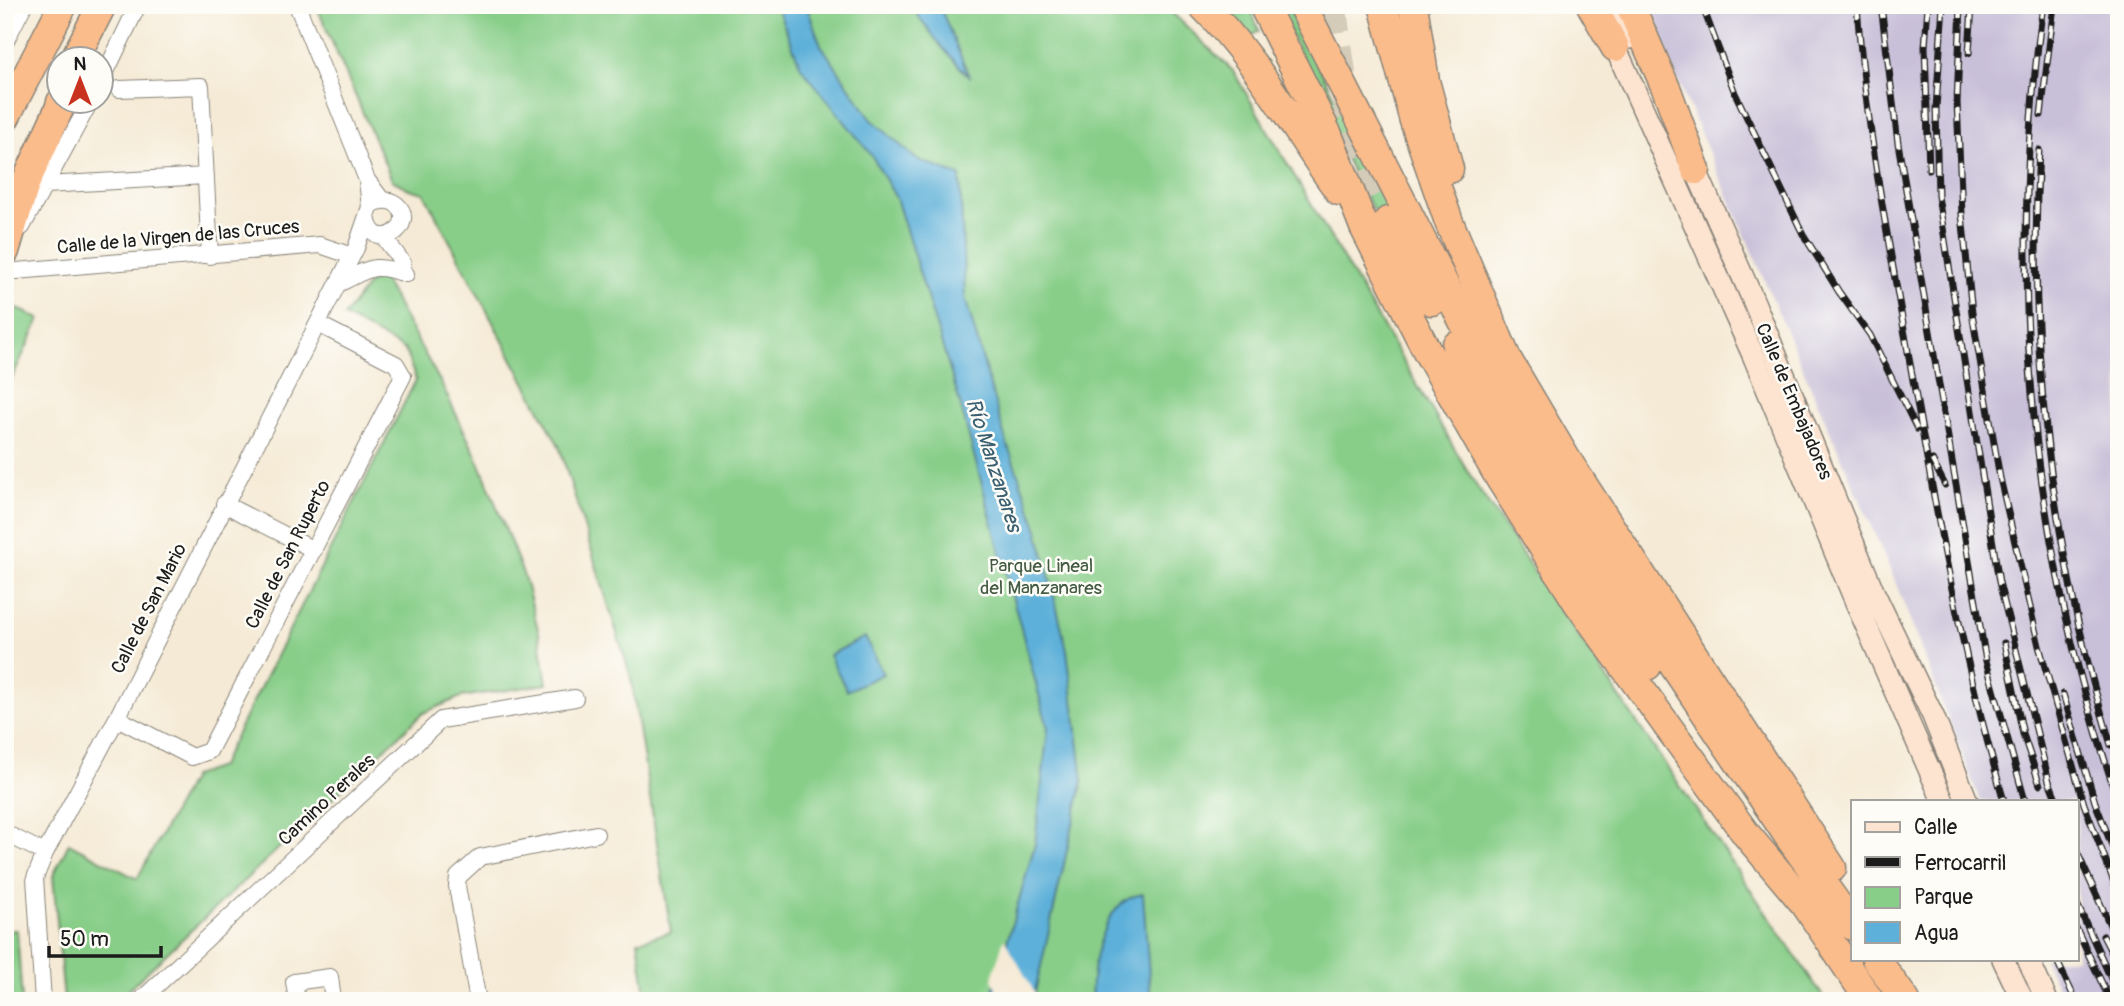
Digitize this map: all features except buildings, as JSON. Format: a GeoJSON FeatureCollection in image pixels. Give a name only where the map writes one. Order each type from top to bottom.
{"type":"FeatureCollection","features":[{"type":"Feature","properties":{"kind":"highway"},"geometry":{"type":"LineString","coordinates":[[5,118],[63,5]]}},
{"type":"Feature","properties":{"kind":"highway"},"geometry":{"type":"LineString","coordinates":[[81,46],[102,5]]}},
{"type":"Feature","properties":{"kind":"highway"},"geometry":{"type":"LineString","coordinates":[[1202,5],[1217,20],[1269,87],[1314,158],[1376,224]]}},
{"type":"Feature","properties":{"kind":"highway"},"geometry":{"type":"LineString","coordinates":[[1262,5],[1376,224],[1427,351],[1499,477],[1578,603],[1746,834],[1804,903],[1870,1001]]}},
{"type":"Feature","properties":{"kind":"highway"},"geometry":{"type":"LineString","coordinates":[[1302,5],[1466,327],[1544,465],[1677,671],[1851,923]]}},
{"type":"Feature","properties":{"kind":"highway"},"geometry":{"type":"LineString","coordinates":[[1314,5],[1367,109],[1365,131]]}},
{"type":"Feature","properties":{"kind":"highway"},"geometry":{"type":"LineString","coordinates":[[1383,5],[1413,121],[1449,222],[1507,359],[1565,457],[1811,834],[1851,901]]}},
{"type":"Feature","properties":{"kind":"highway"},"geometry":{"type":"LineString","coordinates":[[1413,5],[1429,94],[1442,147],[1471,237],[1565,457]]}},
{"type":"Feature","properties":{"kind":"highway"},"geometry":{"type":"LineString","coordinates":[[1591,5],[1615,47]]}},
{"type":"Feature","properties":{"kind":"highway"},"geometry":{"type":"LineString","coordinates":[[1630,5],[1668,93],[1696,170]]}},
{"type":"Feature","properties":{"kind":"highway"},"geometry":{"type":"LineString","coordinates":[[5,192],[46,114]]}},
{"type":"Feature","properties":{"kind":"highway"},"geometry":{"type":"LineString","coordinates":[[5,252],[25,184],[57,116]]}},
{"type":"Feature","properties":{"kind":"highway"},"geometry":{"type":"LineString","coordinates":[[1877,960],[1908,1001]]}},
{"type":"Feature","properties":{"kind":"highway"},"geometry":{"type":"LineString","coordinates":[[1886,960],[1908,1001]]}},
{"type":"Feature","properties":{"kind":"main road","name":"Calle de Embajadores"},"geometry":{"type":"LineString","coordinates":[[1598,5],[1753,355],[1854,600],[1943,800]]}},
{"type":"Feature","properties":{"kind":"main road","name":"Calle de Embajadores"},"geometry":{"type":"LineString","coordinates":[[1614,5],[1696,170],[1874,593],[1933,716],[1967,800]]}},
{"type":"Feature","properties":{"kind":"main road"},"geometry":{"type":"LineString","coordinates":[[1753,355],[1763,354],[1778,388],[1795,402]]}},
{"type":"Feature","properties":{"kind":"main road"},"geometry":{"type":"LineString","coordinates":[[2003,960],[2023,1001]]}},
{"type":"Feature","properties":{"kind":"main road"},"geometry":{"type":"LineString","coordinates":[[2028,960],[2047,1001]]}},
{"type":"Feature","properties":{"kind":"street"},"geometry":{"type":"LineString","coordinates":[[5,42],[24,5]]}},
{"type":"Feature","properties":{"kind":"street"},"geometry":{"type":"LineString","coordinates":[[116,51],[138,5]]}},
{"type":"Feature","properties":{"kind":"street"},"geometry":{"type":"LineString","coordinates":[[297,5],[367,180],[373,208],[372,231],[387,234]]}},
{"type":"Feature","properties":{"kind":"street"},"geometry":{"type":"LineString","coordinates":[[119,89],[201,86],[210,256]]}},
{"type":"Feature","properties":{"kind":"street"},"geometry":{"type":"LineString","coordinates":[[5,252],[26,221],[82,116]]}},
{"type":"Feature","properties":{"kind":"street"},"geometry":{"type":"LineString","coordinates":[[44,185],[206,176]]}},
{"type":"Feature","properties":{"kind":"street"},"geometry":{"type":"LineString","coordinates":[[354,252],[403,222],[398,205],[390,201],[373,208]]}},
{"type":"Feature","properties":{"kind":"street","name":"Calle de San Mario"},"geometry":{"type":"LineString","coordinates":[[43,1001],[35,878],[45,853],[318,324],[373,208]]}},
{"type":"Feature","properties":{"kind":"street","name":"Calle de la Virgen de las Cruces"},"geometry":{"type":"LineString","coordinates":[[5,272],[320,245],[354,252]]}},
{"type":"Feature","properties":{"kind":"street"},"geometry":{"type":"LineString","coordinates":[[338,284],[377,267],[386,267],[406,274]]}},
{"type":"Feature","properties":{"kind":"street","name":"Calle de San Ruperto"},"geometry":{"type":"LineString","coordinates":[[117,718],[192,757],[209,751],[403,376],[396,364],[318,324]]}},
{"type":"Feature","properties":{"kind":"street"},"geometry":{"type":"LineString","coordinates":[[224,504],[314,550]]}},
{"type":"Feature","properties":{"kind":"street","name":"Camino Perales"},"geometry":{"type":"LineString","coordinates":[[140,1001],[441,720],[575,698]]}},
{"type":"Feature","properties":{"kind":"street"},"geometry":{"type":"LineString","coordinates":[[5,833],[45,853]]}},
{"type":"Feature","properties":{"kind":"street"},"geometry":{"type":"LineString","coordinates":[[478,1001],[457,886],[458,877],[480,857],[596,834]]}},
{"type":"Feature","properties":{"kind":"street"},"geometry":{"type":"LineString","coordinates":[[297,1001],[294,982],[330,977],[334,1001]]}},
{"type":"Feature","properties":{"kind":"shaded area"},"geometry":{"type":"Polygon","coordinates":[[[1652,5],[2119,5],[2119,1001],[2065,1001],[2044,960],[2078,960],[2078,800],[1980,800],[1893,576],[1667,56],[1652,5]]]}},
{"type":"Feature","properties":{"kind":"green space","name":"Parque Lineal del Manzanares"},"geometry":{"type":"Polygon","coordinates":[[[316,5],[1164,5],[1233,71],[1477,487],[1826,1001],[647,1001],[638,941],[671,932],[631,678],[559,446],[424,193],[392,180],[316,5]]]}},
{"type":"Feature","properties":{"kind":"green space"},"geometry":{"type":"Polygon","coordinates":[[[1218,5],[1249,5],[1259,31],[1246,39],[1218,5]]]}},
{"type":"Feature","properties":{"kind":"green space"},"geometry":{"type":"Polygon","coordinates":[[[1278,5],[1287,5],[1393,211],[1378,219],[1352,172],[1278,5]]]}},
{"type":"Feature","properties":{"kind":"green space"},"geometry":{"type":"Polygon","coordinates":[[[382,277],[442,385],[480,464],[525,579],[539,633],[547,684],[461,697],[423,713],[116,1001],[64,1001],[53,876],[69,843],[137,879],[193,776],[220,767],[416,380],[405,350],[344,316],[369,283],[382,277]]]}},
{"type":"Feature","properties":{"kind":"green space"},"geometry":{"type":"Polygon","coordinates":[[[5,303],[40,319],[11,380],[5,377],[5,303]]]}},
{"type":"Feature","properties":{"kind":"green space"},"geometry":{"type":"Polygon","coordinates":[[[17,930],[22,1001],[5,1001],[5,931],[17,930]]]}},
{"type":"Feature","properties":{"kind":"water","name":"Río Manzanares"},"geometry":{"type":"Polygon","coordinates":[[[776,5],[806,5],[821,45],[871,119],[916,159],[960,176],[965,297],[1004,435],[1038,530],[1067,650],[1083,780],[1033,1001],[990,1001],[1035,844],[1048,728],[958,396],[896,198],[872,156],[801,67],[776,5]]]}},
{"type":"Feature","properties":{"kind":"water"},"geometry":{"type":"Polygon","coordinates":[[[910,5],[939,5],[970,78],[942,47],[910,5]]]}},
{"type":"Feature","properties":{"kind":"water"},"geometry":{"type":"Polygon","coordinates":[[[865,637],[883,674],[847,691],[829,655],[865,637]]]}},
{"type":"Feature","properties":{"kind":"water"},"geometry":{"type":"Polygon","coordinates":[[[1143,894],[1151,1001],[1092,1001],[1096,954],[1108,921],[1117,908],[1129,899],[1143,894]]]}},
{"type":"Feature","properties":{"kind":"pier"},"geometry":{"type":"Polygon","coordinates":[[[1004,938],[1037,997],[1036,1001],[1002,1001],[992,979],[1004,938]]]}},
{"type":"Feature","properties":{"kind":"tunnel"},"geometry":{"type":"LineString","coordinates":[[1332,5],[1348,112],[1372,184],[1388,221]]}},
{"type":"Feature","properties":{"kind":"railway"},"geometry":{"type":"LineString","coordinates":[[1702,5],[1735,93],[1803,234],[1870,335],[1917,429]]}},
{"type":"Feature","properties":{"kind":"railway"},"geometry":{"type":"LineString","coordinates":[[1857,5],[1865,91],[1878,176],[1927,461],[1961,632],[2004,800]]}},
{"type":"Feature","properties":{"kind":"railway"},"geometry":{"type":"LineString","coordinates":[[1881,5],[1898,143],[1986,661],[2025,800]]}},
{"type":"Feature","properties":{"kind":"railway"},"geometry":{"type":"LineString","coordinates":[[1928,5],[1925,47],[1929,170]]}},
{"type":"Feature","properties":{"kind":"railway"},"geometry":{"type":"LineString","coordinates":[[1943,5],[1936,108],[1938,196],[1999,582],[2049,781],[2057,800]]}},
{"type":"Feature","properties":{"kind":"railway"},"geometry":{"type":"LineString","coordinates":[[1961,5],[1957,102],[1962,214],[1972,313],[2000,478],[2039,646],[2084,804],[2119,895]]}},
{"type":"Feature","properties":{"kind":"railway"},"geometry":{"type":"LineString","coordinates":[[1969,53],[1972,5]]}},
{"type":"Feature","properties":{"kind":"railway"},"geometry":{"type":"LineString","coordinates":[[2043,5],[2032,106],[2027,208],[2027,308],[2033,408],[2046,508],[2064,607],[2088,705],[2119,803]]}},
{"type":"Feature","properties":{"kind":"railway"},"geometry":{"type":"LineString","coordinates":[[2041,115],[2054,5]]}},
{"type":"Feature","properties":{"kind":"railway"},"geometry":{"type":"LineString","coordinates":[[2039,150],[2037,301],[2048,451],[2073,599],[2090,673],[2111,745]]}},
{"type":"Feature","properties":{"kind":"railway"},"geometry":{"type":"LineString","coordinates":[[1932,460],[1945,485]]}},
{"type":"Feature","properties":{"kind":"railway"},"geometry":{"type":"LineString","coordinates":[[2004,643],[2023,734],[2040,785]]}},
{"type":"Feature","properties":{"kind":"railway"},"geometry":{"type":"LineString","coordinates":[[2063,694],[2095,802],[2119,864]]}},
{"type":"Feature","properties":{"kind":"railway"},"geometry":{"type":"LineString","coordinates":[[2078,854],[2119,945]]}},
{"type":"Feature","properties":{"kind":"railway"},"geometry":{"type":"LineString","coordinates":[[2078,906],[2119,996]]}},
{"type":"Feature","properties":{"kind":"railway"},"geometry":{"type":"LineString","coordinates":[[2078,932],[2108,996]]}},
{"type":"Feature","properties":{"kind":"railway"},"geometry":{"type":"LineString","coordinates":[[2103,936],[2119,967]]}},
{"type":"Feature","properties":{"kind":"railway"},"geometry":{"type":"LineString","coordinates":[[2056,960],[2076,1001]]}}]}
